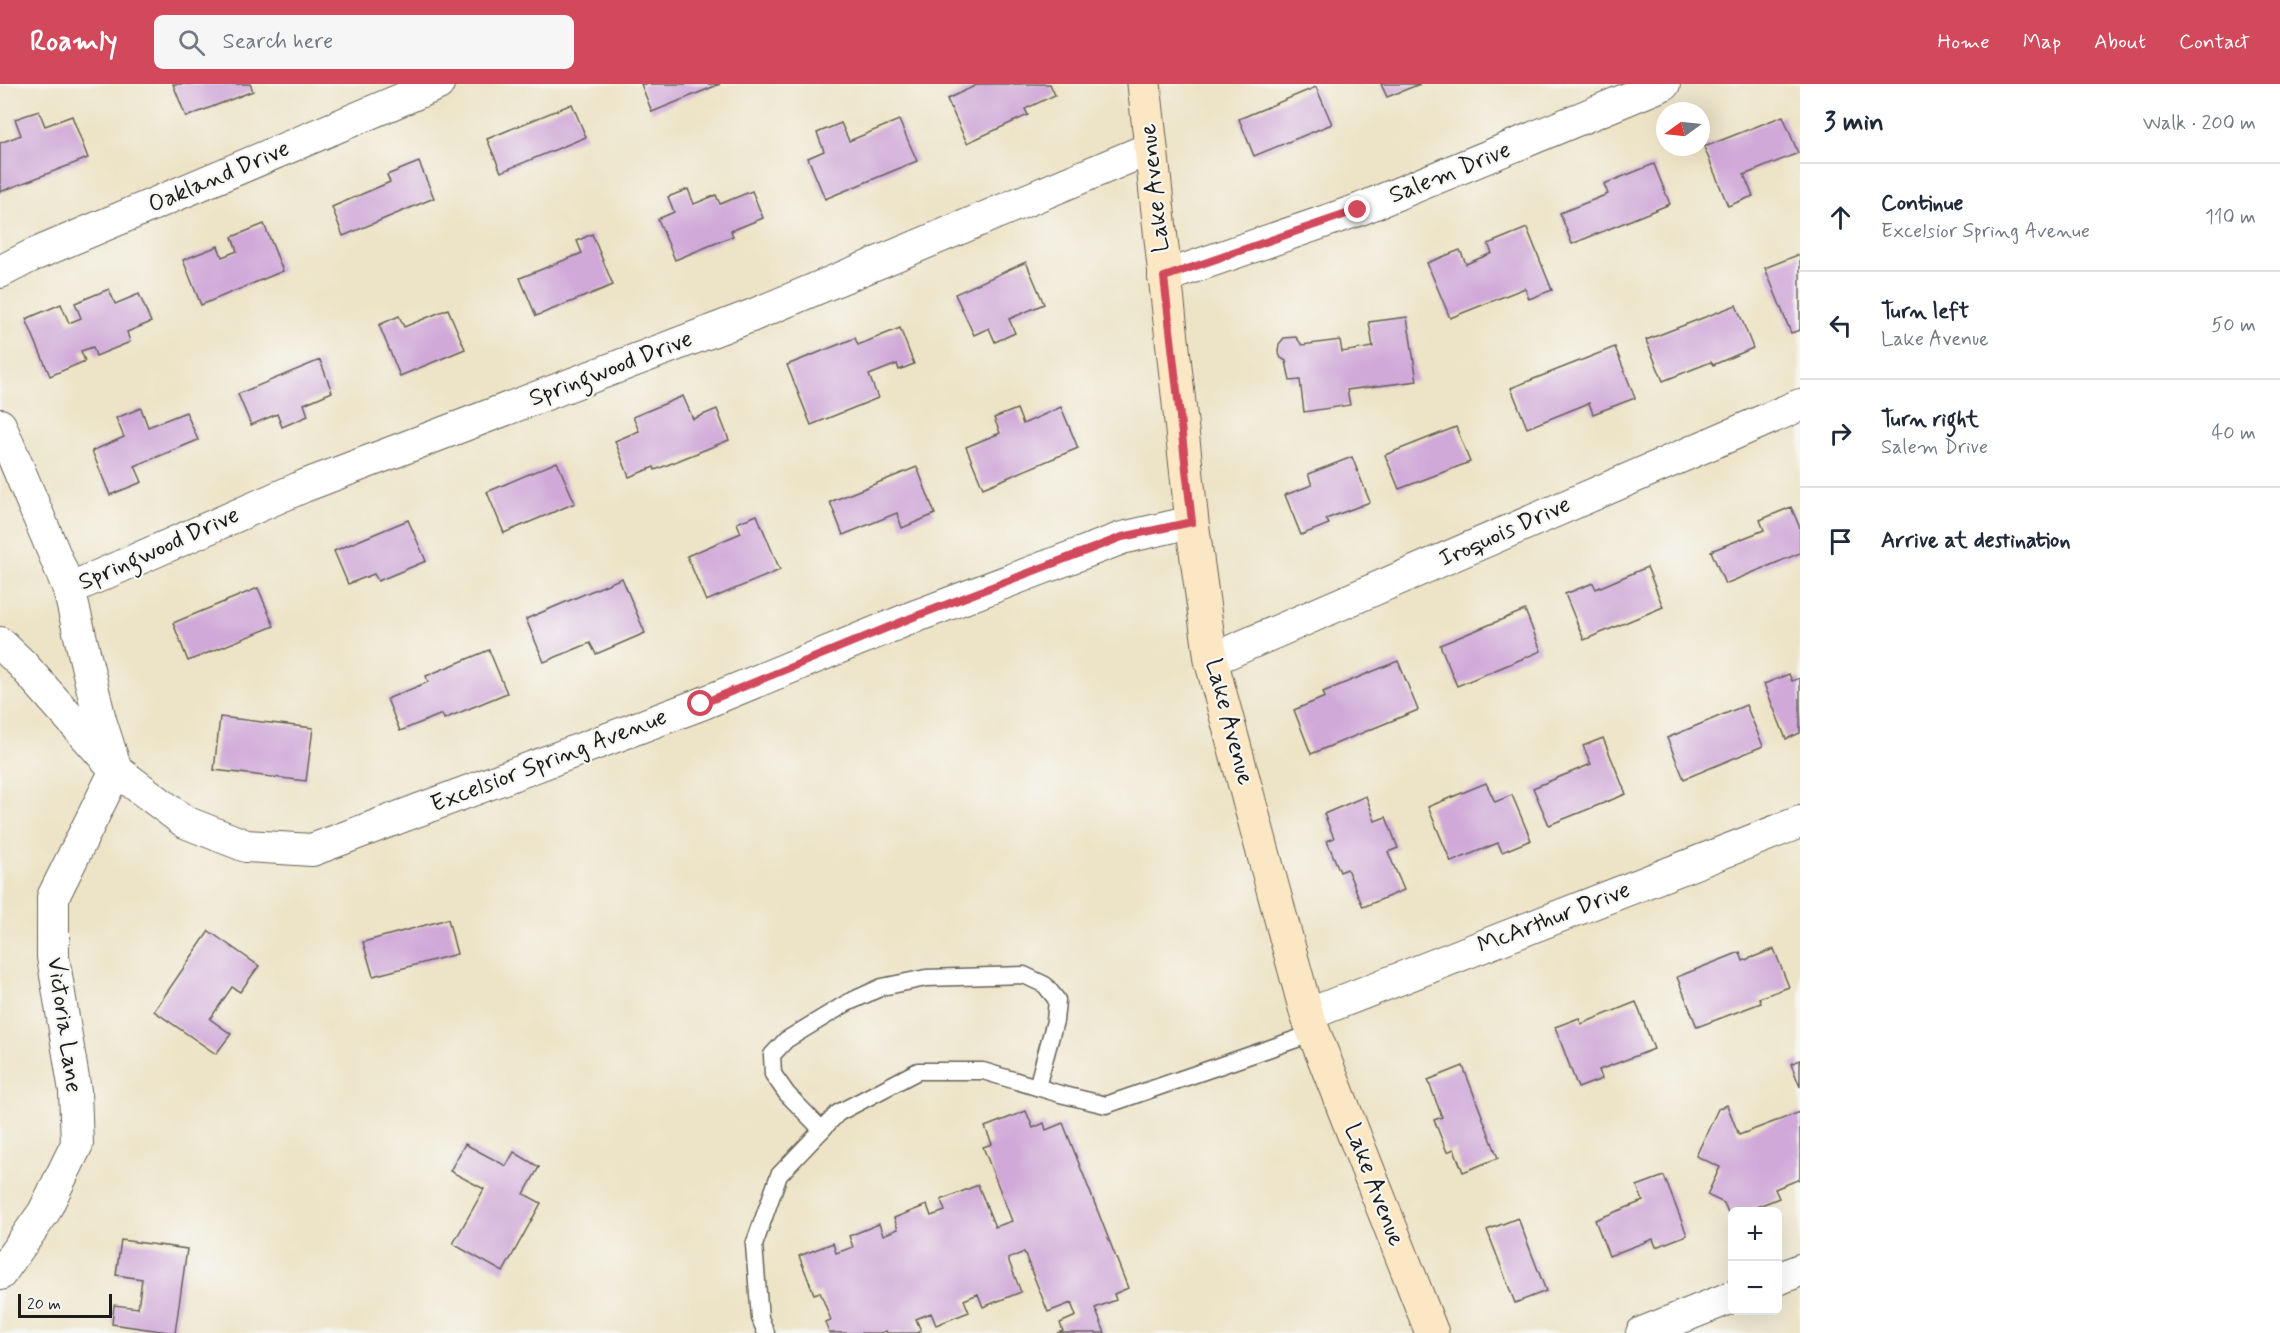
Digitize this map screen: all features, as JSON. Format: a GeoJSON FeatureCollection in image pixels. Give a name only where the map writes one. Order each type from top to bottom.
{"type":"FeatureCollection","features":[{"type":"Feature","properties":{"kind":"main road","name":"Lake Avenue"},"geometry":{"type":"LineString","coordinates":[[1144,84],[1192,522],[1211,660],[1311,1024],[1432,1333]]}},
{"type":"Feature","properties":{"kind":"street","name":"Oakland Drive"},"geometry":{"type":"LineString","coordinates":[[0,272],[31,256],[438,84]]}},
{"type":"Feature","properties":{"kind":"street","name":"Salem Drive"},"geometry":{"type":"LineString","coordinates":[[1164,277],[1358,210],[1664,84]]}},
{"type":"Feature","properties":{"kind":"street","name":"Springwood Drive"},"geometry":{"type":"LineString","coordinates":[[69,589],[304,486],[751,316],[1151,148]]}},
{"type":"Feature","properties":{"kind":"street","name":"Iroquois Drive"},"geometry":{"type":"LineString","coordinates":[[1211,660],[1800,405]]}},
{"type":"Feature","properties":{"kind":"street"},"geometry":{"type":"LineString","coordinates":[[0,425],[69,589],[100,720],[116,770]]}},
{"type":"Feature","properties":{"kind":"street","name":"Excelsior Spring Avenue"},"geometry":{"type":"LineString","coordinates":[[0,643],[21,663],[116,770],[185,822],[246,846],[312,850],[701,704],[911,618],[1122,537],[1192,522]]}},
{"type":"Feature","properties":{"kind":"street","name":"Victoria Lane"},"geometry":{"type":"LineString","coordinates":[[0,1274],[44,1212],[76,1144],[75,1091],[53,957],[53,897],[116,770]]}},
{"type":"Feature","properties":{"kind":"street","name":"McArthur Drive"},"geometry":{"type":"LineString","coordinates":[[1311,1024],[1800,822]]}},
{"type":"Feature","properties":{"kind":"street"},"geometry":{"type":"LineString","coordinates":[[1782,1277],[1800,1270]]}},
{"type":"Feature","properties":{"kind":"street"},"geometry":{"type":"LineString","coordinates":[[1642,1333],[1728,1299]]}},
{"type":"Feature","properties":{"kind":"lane"},"geometry":{"type":"LineString","coordinates":[[822,1130],[787,1094],[773,1074],[772,1055],[786,1040],[847,1003],[882,987],[926,978],[1024,975],[1045,986],[1057,1000],[1055,1021],[1036,1087]]}},
{"type":"Feature","properties":{"kind":"lane"},"geometry":{"type":"LineString","coordinates":[[766,1333],[760,1318],[754,1245],[778,1175],[838,1113],[918,1071],[983,1071],[1106,1105],[1311,1024]]}},
{"type":"Feature","properties":{"kind":"building"},"geometry":{"type":"Polygon","coordinates":[[[173,84],[250,84],[253,91],[186,117],[173,84]]]}},
{"type":"Feature","properties":{"kind":"building"},"geometry":{"type":"Polygon","coordinates":[[[641,84],[720,84],[652,112],[641,84]]]}},
{"type":"Feature","properties":{"kind":"building"},"geometry":{"type":"Polygon","coordinates":[[[979,84],[1050,84],[1055,95],[1025,109],[1028,115],[967,143],[947,99],[979,84]]]}},
{"type":"Feature","properties":{"kind":"building"},"geometry":{"type":"Polygon","coordinates":[[[1381,84],[1420,84],[1387,97],[1381,84]]]}},
{"type":"Feature","properties":{"kind":"building"},"geometry":{"type":"Polygon","coordinates":[[[1316,87],[1332,124],[1254,156],[1239,119],[1316,87]]]}},
{"type":"Feature","properties":{"kind":"building"},"geometry":{"type":"Polygon","coordinates":[[[572,104],[586,137],[501,172],[487,139],[572,104]]]}},
{"type":"Feature","properties":{"kind":"building"},"geometry":{"type":"Polygon","coordinates":[[[39,111],[45,126],[72,116],[88,158],[0,192],[0,143],[21,135],[15,119],[39,111]]]}},
{"type":"Feature","properties":{"kind":"building"},"geometry":{"type":"Polygon","coordinates":[[[1783,116],[1798,153],[1744,175],[1753,196],[1728,206],[1708,156],[1710,156],[1710,145],[1783,116]]]}},
{"type":"Feature","properties":{"kind":"building"},"geometry":{"type":"Polygon","coordinates":[[[899,120],[917,161],[825,199],[808,158],[824,151],[817,133],[841,123],[849,141],[899,120]]]}},
{"type":"Feature","properties":{"kind":"building"},"geometry":{"type":"Polygon","coordinates":[[[419,162],[434,198],[343,236],[332,207],[390,182],[387,175],[419,162]]]}},
{"type":"Feature","properties":{"kind":"building"},"geometry":{"type":"Polygon","coordinates":[[[1654,164],[1670,204],[1572,244],[1560,213],[1608,194],[1604,184],[1654,164]]]}},
{"type":"Feature","properties":{"kind":"building"},"geometry":{"type":"Polygon","coordinates":[[[688,189],[694,204],[716,195],[720,204],[752,191],[763,218],[731,231],[733,236],[675,260],[658,219],[674,212],[668,197],[688,189]]]}},
{"type":"Feature","properties":{"kind":"building"},"geometry":{"type":"Polygon","coordinates":[[[264,224],[283,271],[201,305],[183,260],[218,246],[222,257],[237,251],[232,237],[264,224]]]}},
{"type":"Feature","properties":{"kind":"building"},"geometry":{"type":"Polygon","coordinates":[[[1527,228],[1552,290],[1529,299],[1525,288],[1450,318],[1427,263],[1460,250],[1466,264],[1492,253],[1488,244],[1527,228]]]}},
{"type":"Feature","properties":{"kind":"building"},"geometry":{"type":"Polygon","coordinates":[[[592,234],[613,285],[536,316],[520,278],[582,253],[577,241],[592,234]]]}},
{"type":"Feature","properties":{"kind":"building"},"geometry":{"type":"Polygon","coordinates":[[[1800,254],[1800,330],[1791,333],[1765,268],[1800,254]]]}},
{"type":"Feature","properties":{"kind":"building"},"geometry":{"type":"Polygon","coordinates":[[[1026,262],[1044,304],[1009,319],[1015,333],[995,342],[989,328],[974,335],[955,294],[1026,262]]]}},
{"type":"Feature","properties":{"kind":"building"},"geometry":{"type":"Polygon","coordinates":[[[109,289],[115,304],[139,294],[151,322],[127,332],[130,342],[96,356],[93,347],[81,351],[85,361],[50,376],[26,319],[61,304],[69,323],[81,318],[75,303],[109,289]]]}},
{"type":"Feature","properties":{"kind":"building"},"geometry":{"type":"Polygon","coordinates":[[[1736,305],[1753,348],[1713,365],[1711,362],[1663,381],[1646,340],[1736,305]]]}},
{"type":"Feature","properties":{"kind":"building"},"geometry":{"type":"Polygon","coordinates":[[[448,309],[465,349],[400,376],[379,325],[399,316],[404,327],[448,309]]]}},
{"type":"Feature","properties":{"kind":"building"},"geometry":{"type":"Polygon","coordinates":[[[1407,317],[1417,381],[1347,390],[1350,405],[1304,412],[1300,380],[1290,381],[1286,361],[1278,352],[1279,344],[1284,338],[1296,337],[1302,345],[1340,340],[1342,352],[1373,347],[1369,322],[1407,317]]]}},
{"type":"Feature","properties":{"kind":"building"},"geometry":{"type":"Polygon","coordinates":[[[900,328],[914,364],[899,370],[897,364],[869,375],[878,398],[811,425],[787,365],[855,338],[858,345],[900,328]]]}},
{"type":"Feature","properties":{"kind":"building"},"geometry":{"type":"Polygon","coordinates":[[[1615,347],[1635,398],[1593,414],[1589,403],[1527,428],[1511,388],[1615,347]]]}},
{"type":"Feature","properties":{"kind":"building"},"geometry":{"type":"Polygon","coordinates":[[[320,360],[332,392],[304,404],[308,416],[282,427],[277,414],[251,425],[238,394],[320,360]]]}},
{"type":"Feature","properties":{"kind":"building"},"geometry":{"type":"Polygon","coordinates":[[[683,396],[693,419],[717,409],[729,440],[655,470],[654,467],[629,477],[615,441],[639,431],[633,417],[683,396]]]}},
{"type":"Feature","properties":{"kind":"building"},"geometry":{"type":"Polygon","coordinates":[[[1061,407],[1078,448],[983,488],[966,447],[1000,433],[994,418],[1017,409],[1023,424],[1061,407]]]}},
{"type":"Feature","properties":{"kind":"building"},"geometry":{"type":"Polygon","coordinates":[[[141,408],[148,427],[186,412],[198,440],[135,466],[142,482],[110,495],[92,451],[124,437],[116,418],[141,408]]]}},
{"type":"Feature","properties":{"kind":"building"},"geometry":{"type":"Polygon","coordinates":[[[1456,427],[1470,462],[1399,489],[1385,455],[1456,427]]]}},
{"type":"Feature","properties":{"kind":"building"},"geometry":{"type":"Polygon","coordinates":[[[1352,457],[1370,502],[1326,519],[1329,524],[1301,535],[1285,495],[1312,485],[1308,474],[1352,457]]]}},
{"type":"Feature","properties":{"kind":"building"},"geometry":{"type":"Polygon","coordinates":[[[557,462],[575,503],[504,533],[487,492],[557,462]]]}},
{"type":"Feature","properties":{"kind":"building"},"geometry":{"type":"Polygon","coordinates":[[[917,467],[935,514],[902,528],[897,513],[843,535],[830,502],[917,467]]]}},
{"type":"Feature","properties":{"kind":"building"},"geometry":{"type":"Polygon","coordinates":[[[1791,507],[1800,528],[1800,553],[1725,584],[1711,551],[1764,530],[1760,520],[1791,507]]]}},
{"type":"Feature","properties":{"kind":"building"},"geometry":{"type":"Polygon","coordinates":[[[757,515],[780,570],[706,601],[687,556],[741,533],[737,523],[757,515]]]}},
{"type":"Feature","properties":{"kind":"building"},"geometry":{"type":"Polygon","coordinates":[[[408,520],[426,561],[378,581],[374,574],[348,584],[334,551],[408,520]]]}},
{"type":"Feature","properties":{"kind":"building"},"geometry":{"type":"Polygon","coordinates":[[[1647,567],[1663,607],[1584,640],[1565,594],[1593,583],[1596,589],[1647,567]]]}},
{"type":"Feature","properties":{"kind":"building"},"geometry":{"type":"Polygon","coordinates":[[[622,578],[645,633],[596,654],[590,643],[544,662],[526,619],[622,578]]]}},
{"type":"Feature","properties":{"kind":"building"},"geometry":{"type":"Polygon","coordinates":[[[258,588],[274,626],[188,661],[173,623],[258,588]]]}},
{"type":"Feature","properties":{"kind":"building"},"geometry":{"type":"Polygon","coordinates":[[[1525,610],[1541,651],[1457,686],[1440,645],[1525,610]]]}},
{"type":"Feature","properties":{"kind":"building"},"geometry":{"type":"Polygon","coordinates":[[[489,650],[507,693],[444,719],[442,714],[400,731],[387,699],[428,682],[426,676],[489,650]]]}},
{"type":"Feature","properties":{"kind":"building"},"geometry":{"type":"Polygon","coordinates":[[[1398,661],[1418,710],[1311,754],[1294,710],[1325,697],[1323,692],[1398,661]]]}},
{"type":"Feature","properties":{"kind":"building"},"geometry":{"type":"Polygon","coordinates":[[[1789,674],[1792,681],[1800,678],[1800,733],[1786,739],[1764,684],[1789,674]]]}},
{"type":"Feature","properties":{"kind":"building"},"geometry":{"type":"Polygon","coordinates":[[[1746,705],[1763,746],[1684,779],[1667,738],[1746,705]]]}},
{"type":"Feature","properties":{"kind":"building"},"geometry":{"type":"Polygon","coordinates":[[[220,717],[313,728],[306,781],[214,770],[220,717]]]}},
{"type":"Feature","properties":{"kind":"building"},"geometry":{"type":"Polygon","coordinates":[[[1603,738],[1626,794],[1549,825],[1533,788],[1591,764],[1583,746],[1603,738]]]}},
{"type":"Feature","properties":{"kind":"building"},"geometry":{"type":"Polygon","coordinates":[[[1486,783],[1495,802],[1512,795],[1531,840],[1502,852],[1498,843],[1451,862],[1428,807],[1486,783]]]}},
{"type":"Feature","properties":{"kind":"building"},"geometry":{"type":"Polygon","coordinates":[[[1366,796],[1375,821],[1386,817],[1398,848],[1388,852],[1404,890],[1363,907],[1347,869],[1340,872],[1327,841],[1334,838],[1324,814],[1366,796]]]}},
{"type":"Feature","properties":{"kind":"building"},"geometry":{"type":"Polygon","coordinates":[[[448,919],[457,954],[373,976],[363,942],[448,919]]]}},
{"type":"Feature","properties":{"kind":"building"},"geometry":{"type":"Polygon","coordinates":[[[209,931],[259,966],[240,992],[232,987],[210,1019],[231,1034],[216,1054],[154,1011],[209,931]]]}},
{"type":"Feature","properties":{"kind":"building"},"geometry":{"type":"Polygon","coordinates":[[[1774,949],[1789,987],[1759,998],[1761,1003],[1697,1027],[1677,977],[1740,952],[1743,961],[1774,949]]]}},
{"type":"Feature","properties":{"kind":"building"},"geometry":{"type":"Polygon","coordinates":[[[1636,1002],[1654,1049],[1599,1070],[1602,1079],[1578,1088],[1555,1027],[1579,1018],[1581,1024],[1636,1002]]]}},
{"type":"Feature","properties":{"kind":"building"},"geometry":{"type":"Polygon","coordinates":[[[1800,1060],[1800,1087],[1791,1064],[1800,1060]]]}},
{"type":"Feature","properties":{"kind":"building"},"geometry":{"type":"Polygon","coordinates":[[[1463,1066],[1498,1158],[1463,1172],[1454,1149],[1447,1152],[1434,1120],[1442,1117],[1428,1080],[1463,1066]]]}},
{"type":"Feature","properties":{"kind":"building"},"geometry":{"type":"Polygon","coordinates":[[[1727,1105],[1739,1135],[1800,1112],[1800,1179],[1775,1189],[1779,1198],[1756,1207],[1728,1207],[1728,1212],[1724,1203],[1707,1195],[1720,1167],[1696,1156],[1718,1109],[1727,1105]]]}},
{"type":"Feature","properties":{"kind":"building"},"geometry":{"type":"Polygon","coordinates":[[[1026,1111],[1033,1128],[1044,1123],[1046,1130],[1063,1123],[1128,1288],[1114,1294],[1116,1300],[1095,1308],[1105,1333],[1057,1333],[1063,1331],[1060,1323],[1076,1316],[1071,1303],[1048,1312],[1024,1252],[1008,1259],[1021,1292],[983,1307],[978,1294],[964,1300],[969,1312],[936,1325],[931,1313],[916,1319],[921,1331],[916,1333],[887,1333],[886,1331],[829,1333],[825,1322],[831,1320],[820,1292],[814,1294],[799,1256],[833,1243],[836,1253],[853,1247],[849,1236],[879,1224],[883,1235],[898,1229],[894,1218],[927,1205],[931,1216],[945,1211],[941,1200],[978,1185],[995,1227],[1012,1221],[983,1147],[992,1144],[985,1127],[1026,1111]]]}},
{"type":"Feature","properties":{"kind":"building"},"geometry":{"type":"Polygon","coordinates":[[[465,1144],[506,1166],[514,1152],[539,1167],[524,1194],[541,1203],[503,1272],[453,1244],[484,1189],[450,1171],[465,1144]]]}},
{"type":"Feature","properties":{"kind":"building"},"geometry":{"type":"Polygon","coordinates":[[[1664,1176],[1687,1235],[1656,1247],[1653,1239],[1609,1256],[1595,1220],[1643,1201],[1637,1186],[1664,1176]]]}},
{"type":"Feature","properties":{"kind":"building"},"geometry":{"type":"Polygon","coordinates":[[[1518,1218],[1546,1291],[1515,1303],[1487,1230],[1518,1218]]]}},
{"type":"Feature","properties":{"kind":"building"},"geometry":{"type":"Polygon","coordinates":[[[121,1240],[187,1249],[175,1333],[112,1324],[114,1305],[138,1308],[142,1279],[116,1275],[121,1240]]]}},
{"type":"Feature","properties":{"kind":"route"},"geometry":{"type":"LineString","coordinates":[[701,704],[911,618],[1122,537],[1192,522],[1164,277],[1358,210]]}}]}
